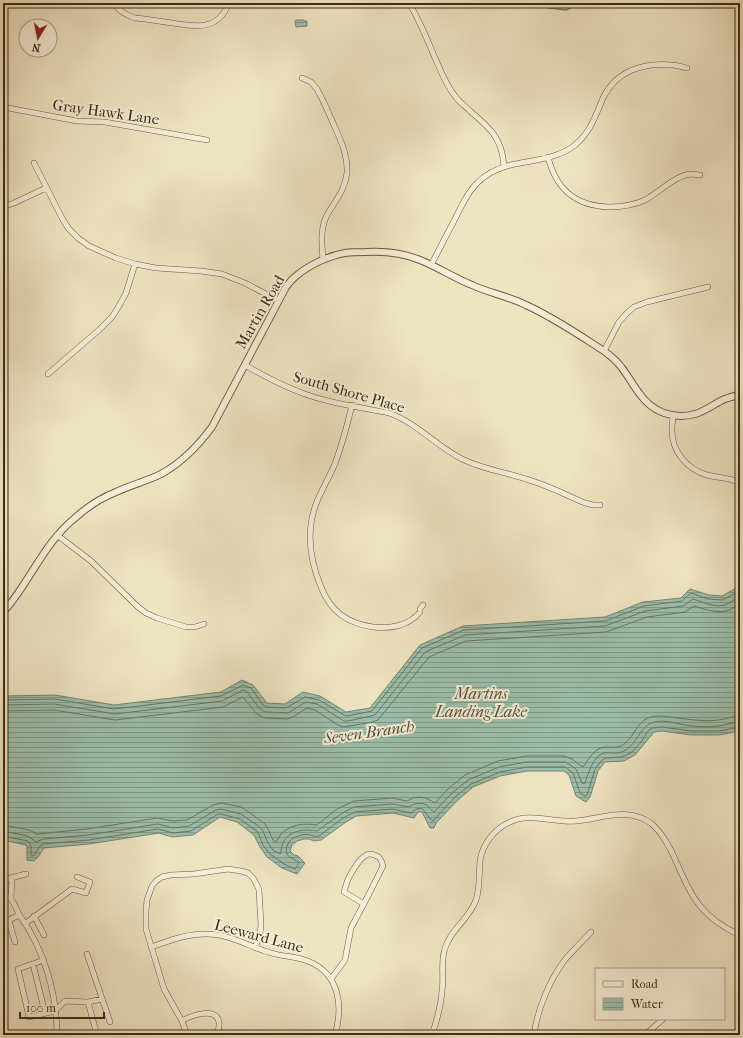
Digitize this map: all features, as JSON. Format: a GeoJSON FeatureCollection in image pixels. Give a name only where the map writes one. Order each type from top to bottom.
{"type":"FeatureCollection","features":[{"type":"Feature","properties":{"kind":"street"},"geometry":{"type":"LineString","coordinates":[[113,3],[128,16],[194,27],[206,26],[216,21],[224,13],[229,3]]}},
{"type":"Feature","properties":{"kind":"street"},"geometry":{"type":"LineString","coordinates":[[409,3],[418,18],[448,87],[460,103],[486,125],[494,134],[501,148],[504,166]]}},
{"type":"Feature","properties":{"kind":"street"},"geometry":{"type":"LineString","coordinates":[[431,265],[466,197],[477,182],[504,166],[548,157],[558,154],[575,145],[583,138],[591,126],[608,90],[616,80],[624,74],[634,69],[654,65],[672,65],[687,68]]}},
{"type":"Feature","properties":{"kind":"street"},"geometry":{"type":"LineString","coordinates":[[302,78],[311,82],[318,89],[344,148],[346,160],[347,173],[343,187],[326,217],[322,228],[321,241],[323,260]]}},
{"type":"Feature","properties":{"kind":"street","name":"Gray Hawk Lane"},"geometry":{"type":"LineString","coordinates":[[3,107],[77,121],[105,122],[206,140]]}},
{"type":"Feature","properties":{"kind":"street"},"geometry":{"type":"LineString","coordinates":[[548,157],[554,175],[565,191],[581,202],[590,205],[618,207],[635,204],[647,199],[682,176],[691,174],[700,175]]}},
{"type":"Feature","properties":{"kind":"street"},"geometry":{"type":"LineString","coordinates":[[34,163],[63,220],[69,229],[89,246],[116,258],[135,264],[156,268],[222,274],[245,283],[279,301]]}},
{"type":"Feature","properties":{"kind":"street"},"geometry":{"type":"LineString","coordinates":[[3,207],[46,188]]}},
{"type":"Feature","properties":{"kind":"street","name":"Martin Road"},"geometry":{"type":"LineString","coordinates":[[3,612],[15,598],[57,535],[74,518],[95,503],[115,492],[161,474],[176,465],[202,441],[212,426],[286,287],[304,270],[334,256],[346,253],[380,252],[419,259],[472,285],[526,304],[604,351],[613,358],[622,367],[639,394],[646,402],[659,411],[674,416],[696,414],[705,411],[725,399],[740,395]]}},
{"type":"Feature","properties":{"kind":"street"},"geometry":{"type":"LineString","coordinates":[[48,374],[112,317],[126,293],[135,264]]}},
{"type":"Feature","properties":{"kind":"street"},"geometry":{"type":"LineString","coordinates":[[604,351],[620,322],[627,313],[634,308],[647,302],[708,287]]}},
{"type":"Feature","properties":{"kind":"street","name":"South Shore Place"},"geometry":{"type":"LineString","coordinates":[[245,365],[298,392],[389,413],[400,417],[448,451],[473,464],[537,482],[586,503],[600,505]]}},
{"type":"Feature","properties":{"kind":"street"},"geometry":{"type":"LineString","coordinates":[[352,405],[340,450],[318,500],[312,518],[310,546],[316,576],[332,607],[344,617],[358,624],[380,627],[399,625],[415,618],[420,612],[422,605]]}},
{"type":"Feature","properties":{"kind":"street"},"geometry":{"type":"LineString","coordinates":[[674,416],[672,429],[673,440],[677,452],[684,461],[701,473],[729,478],[740,483]]}},
{"type":"Feature","properties":{"kind":"street"},"geometry":{"type":"LineString","coordinates":[[57,535],[91,562],[146,613],[186,627],[195,627],[204,624]]}},
{"type":"Feature","properties":{"kind":"street"},"geometry":{"type":"LineString","coordinates":[[432,1035],[441,1004],[444,951],[450,936],[469,913],[476,901],[479,887],[480,860],[482,853],[489,839],[495,832],[510,822],[520,818],[537,817],[572,821],[618,814],[628,814],[638,817],[651,824],[661,833],[667,842],[688,888],[706,913],[727,929],[740,935]]}},
{"type":"Feature","properties":{"kind":"street"},"geometry":{"type":"LineString","coordinates":[[335,1035],[339,1016],[339,998],[331,979],[345,960],[351,928],[370,894],[383,866],[381,859],[373,854],[365,855],[359,861],[347,882],[344,892],[364,904]]}},
{"type":"Feature","properties":{"kind":"street"},"geometry":{"type":"LineString","coordinates":[[187,1035],[182,1021],[164,988],[146,929],[147,900],[150,890],[156,881],[162,877],[171,875],[194,874],[228,869],[248,873],[257,885],[261,925],[260,934],[255,948]]}},
{"type":"Feature","properties":{"kind":"street"},"geometry":{"type":"LineString","coordinates":[[3,880],[26,874]]}},
{"type":"Feature","properties":{"kind":"street"},"geometry":{"type":"LineString","coordinates":[[26,922],[72,889],[86,893],[90,882],[77,877]]}},
{"type":"Feature","properties":{"kind":"street"},"geometry":{"type":"LineString","coordinates":[[12,878],[11,899],[19,915],[26,922],[36,942],[50,979],[57,1035]]}},
{"type":"Feature","properties":{"kind":"street"},"geometry":{"type":"LineString","coordinates":[[3,895],[11,899]]}},
{"type":"Feature","properties":{"kind":"street"},"geometry":{"type":"LineString","coordinates":[[3,923],[19,915]]}},
{"type":"Feature","properties":{"kind":"street"},"geometry":{"type":"LineString","coordinates":[[34,916],[44,934]]}},
{"type":"Feature","properties":{"kind":"street"},"geometry":{"type":"LineString","coordinates":[[9,920],[15,942]]}},
{"type":"Feature","properties":{"kind":"street"},"geometry":{"type":"LineString","coordinates":[[534,1035],[539,1013],[549,986],[556,973],[564,961],[591,932]]}},
{"type":"Feature","properties":{"kind":"street","name":"Leeward Lane"},"geometry":{"type":"LineString","coordinates":[[151,947],[189,936],[217,934],[270,953],[310,962],[322,969],[331,979]]}},
{"type":"Feature","properties":{"kind":"street"},"geometry":{"type":"LineString","coordinates":[[87,954],[110,1022]]}},
{"type":"Feature","properties":{"kind":"street"},"geometry":{"type":"LineString","coordinates":[[44,960],[18,969],[29,1017],[55,1011],[65,1001],[88,1002],[102,999]]}},
{"type":"Feature","properties":{"kind":"street"},"geometry":{"type":"LineString","coordinates":[[33,964],[45,1013]]}},
{"type":"Feature","properties":{"kind":"street"},"geometry":{"type":"LineString","coordinates":[[88,1002],[97,1035]]}},
{"type":"Feature","properties":{"kind":"street"},"geometry":{"type":"LineString","coordinates":[[182,1021],[193,1015],[212,1014],[216,1016],[220,1022],[217,1035]]}},
{"type":"Feature","properties":{"kind":"street"},"geometry":{"type":"LineString","coordinates":[[645,1035],[662,1020]]}},
{"type":"Feature","properties":{"kind":"water"},"geometry":{"type":"Polygon","coordinates":[[[295,21],[307,21],[307,26],[296,27],[295,21]]]}},
{"type":"Feature","properties":{"kind":"water","name":"Martins Landing Lake"},"geometry":{"type":"Polygon","coordinates":[[[740,586],[740,731],[719,735],[691,735],[662,731],[654,732],[635,755],[624,761],[605,762],[598,771],[590,797],[586,802],[576,796],[569,775],[564,771],[527,771],[500,776],[473,787],[436,823],[434,828],[430,828],[422,812],[418,812],[414,818],[393,813],[356,816],[321,840],[314,841],[304,839],[297,841],[292,845],[290,851],[305,863],[297,874],[282,868],[267,857],[254,835],[237,822],[220,817],[193,835],[172,837],[159,833],[89,844],[44,848],[34,861],[27,860],[26,845],[3,840],[3,696],[55,695],[114,705],[221,692],[242,680],[253,685],[267,703],[285,704],[303,692],[320,696],[346,712],[370,708],[420,645],[463,626],[605,617],[643,602],[681,598],[690,589],[709,595],[722,596],[740,586]]]}},
{"type":"Feature","properties":{"kind":"waterway"},"geometry":{"type":"LineString","coordinates":[[527,3],[566,10],[581,3]]}},
{"type":"Feature","properties":{"kind":"waterway"},"geometry":{"type":"LineString","coordinates":[[687,3],[712,7],[736,3]]}},
{"type":"Feature","properties":{"kind":"water label","name":"Seven Branch"},"geometry":{"type":"Point","coordinates":[369,732]}}]}
